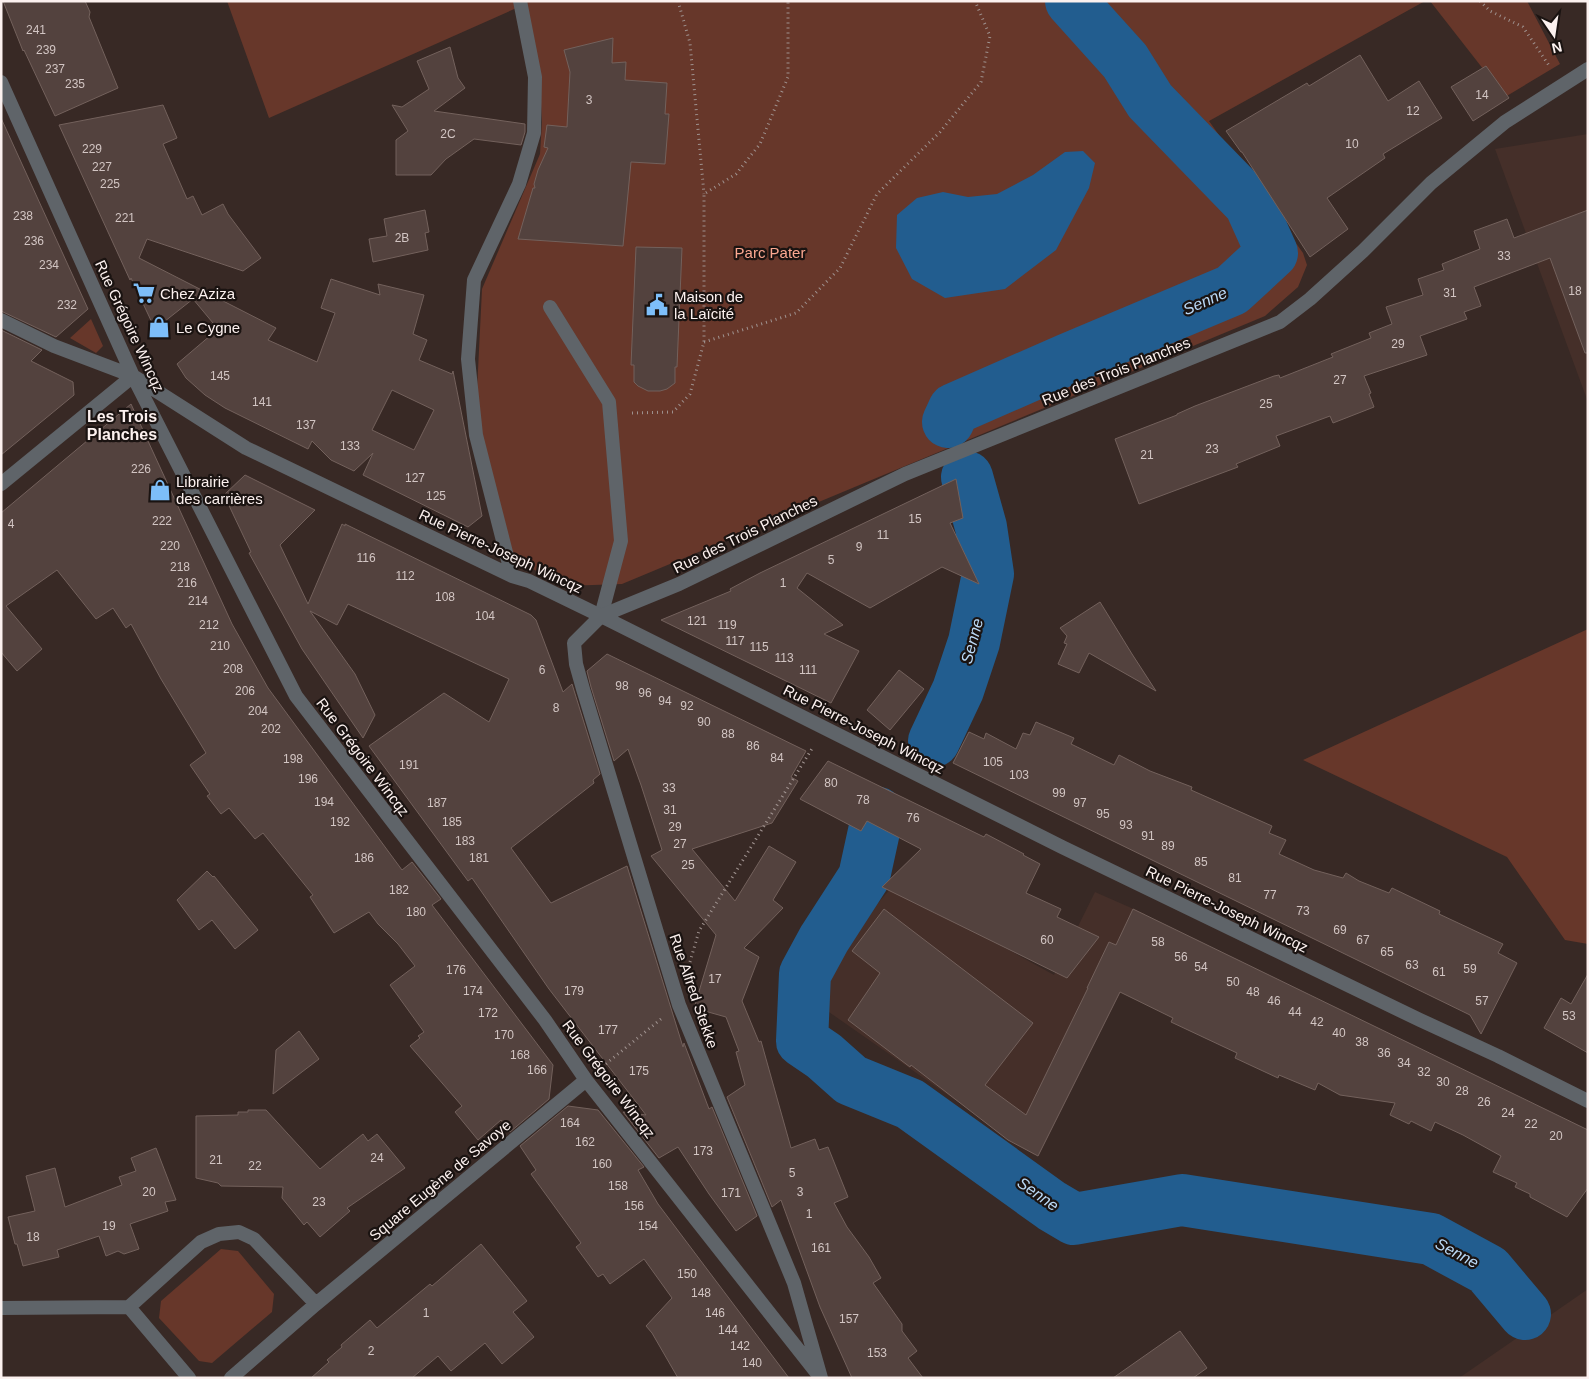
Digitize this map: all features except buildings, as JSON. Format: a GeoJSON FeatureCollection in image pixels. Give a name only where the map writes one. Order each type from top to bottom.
{"type":"FeatureCollection","features":[{"type":"Feature","properties":{"kind":"street"},"geometry":{"type":"LineString","coordinates":[[512,576],[476,435],[468,360],[474,280],[519,184],[534,133],[535,77],[520,1]]}},
{"type":"Feature","properties":{"kind":"street","name":"Rue des Trois Planches"},"geometry":{"type":"LineString","coordinates":[[601,616],[679,584],[905,474],[1280,322],[1310,299],[1363,251],[1431,183],[1505,122],[1588,69]]}},
{"type":"Feature","properties":{"kind":"street","name":"Rue Grégoire Wincqz"},"geometry":{"type":"LineString","coordinates":[[1,82],[133,376],[296,696],[545,1020],[586,1080],[821,1378]]}},
{"type":"Feature","properties":{"kind":"street"},"geometry":{"type":"LineString","coordinates":[[550,307],[610,402],[621,541],[601,616]]}},
{"type":"Feature","properties":{"kind":"street","name":"Rue Pierre-Joseph Wincqz"},"geometry":{"type":"LineString","coordinates":[[1,320],[54,346],[133,376],[246,448],[512,576],[530,581],[1062,848],[1498,1056],[1588,1101]]}},
{"type":"Feature","properties":{"kind":"street"},"geometry":{"type":"LineString","coordinates":[[1,484],[133,376]]}},
{"type":"Feature","properties":{"kind":"street","name":"Rue Alfred Stekke"},"geometry":{"type":"LineString","coordinates":[[601,616],[574,643],[576,664],[678,1005],[794,1283],[821,1378]]}},
{"type":"Feature","properties":{"kind":"street","name":"Square Eugène de Savoye"},"geometry":{"type":"LineString","coordinates":[[231,1378],[316,1304],[586,1080]]}},
{"type":"Feature","properties":{"kind":"street"},"geometry":{"type":"LineString","coordinates":[[1,1308],[129,1307],[201,1242],[219,1234],[239,1232],[254,1239],[316,1304]]}},
{"type":"Feature","properties":{"kind":"street"},"geometry":{"type":"LineString","coordinates":[[129,1307],[189,1378]]}},
{"type":"Feature","properties":{"kind":"path"},"geometry":{"type":"LineString","coordinates":[[610,414],[673,412],[690,394],[704,342],[704,194],[690,43],[678,1]]}},
{"type":"Feature","properties":{"kind":"path"},"geometry":{"type":"LineString","coordinates":[[704,194],[736,174],[760,144],[788,76],[788,1]]}},
{"type":"Feature","properties":{"kind":"path"},"geometry":{"type":"LineString","coordinates":[[704,342],[796,313],[840,268],[877,194],[940,132],[982,82],[990,36],[975,1]]}},
{"type":"Feature","properties":{"kind":"path"},"geometry":{"type":"LineString","coordinates":[[1480,1],[1490,11],[1522,27],[1564,85]]}},
{"type":"Feature","properties":{"kind":"path"},"geometry":{"type":"LineString","coordinates":[[689,968],[699,931],[825,728]]}},
{"type":"Feature","properties":{"kind":"path"},"geometry":{"type":"LineString","coordinates":[[586,1080],[678,1005]]}},
{"type":"Feature","properties":{"kind":"shaded area"},"geometry":{"type":"Polygon","coordinates":[[[1588,134],[1588,402],[1495,149],[1588,134]]]}},
{"type":"Feature","properties":{"kind":"shaded area"},"geometry":{"type":"Polygon","coordinates":[[[893,886],[1054,975],[1095,892],[1145,914],[1034,1155],[816,1003],[840,946],[893,886]]]}},
{"type":"Feature","properties":{"kind":"shaded area"},"geometry":{"type":"Polygon","coordinates":[[[1588,1289],[1588,1378],[1459,1378],[1588,1289]]]}},
{"type":"Feature","properties":{"kind":"green space","name":"Parc Pater"},"geometry":{"type":"Polygon","coordinates":[[[227,1],[1425,1],[1209,121],[1303,253],[1307,265],[1298,287],[1265,316],[622,584],[564,586],[511,557],[476,411],[482,289],[540,154],[542,122],[539,69],[521,6],[269,118],[227,1]]]}},
{"type":"Feature","properties":{"kind":"green space"},"geometry":{"type":"Polygon","coordinates":[[[1430,1],[1527,1],[1560,64],[1505,97],[1430,1]]]}},
{"type":"Feature","properties":{"kind":"green space"},"geometry":{"type":"Polygon","coordinates":[[[91,319],[103,346],[96,353],[70,338],[91,319]]]}},
{"type":"Feature","properties":{"kind":"green space"},"geometry":{"type":"Polygon","coordinates":[[[1588,629],[1588,944],[1565,940],[1507,857],[1303,760],[1588,629]]]}},
{"type":"Feature","properties":{"kind":"green space"},"geometry":{"type":"Polygon","coordinates":[[[221,1249],[238,1251],[274,1294],[272,1312],[212,1363],[199,1361],[159,1318],[161,1301],[221,1249]]]}},
{"type":"Feature","properties":{"kind":"water"},"geometry":{"type":"Polygon","coordinates":[[[1083,151],[1095,163],[1089,188],[1056,250],[1005,289],[945,298],[912,279],[896,248],[897,215],[917,198],[943,192],[968,197],[997,194],[1033,175],[1065,152],[1083,151]]]}},
{"type":"Feature","properties":{"kind":"waterway","name":"Senne"},"geometry":{"type":"LineString","coordinates":[[948,422],[954,409],[1232,290],[1272,253],[1250,204],[1150,101],[1125,61],[1071,1]]}},
{"type":"Feature","properties":{"kind":"waterway","name":"Senne"},"geometry":{"type":"LineString","coordinates":[[934,741],[958,690],[974,642],[988,574],[981,527],[967,477]]}},
{"type":"Feature","properties":{"kind":"waterway","name":"Senne"},"geometry":{"type":"LineString","coordinates":[[878,813],[864,877],[824,939],[805,974],[802,1041],[824,1056],[851,1080],[910,1104],[1052,1206],[1074,1219],[1182,1200],[1431,1239],[1488,1270],[1525,1314]]}},
{"type":"Feature","properties":{"kind":"place","name":"Chez Aziza"},"geometry":{"type":"Point","coordinates":[144,293]}},
{"type":"Feature","properties":{"kind":"place","name":"Maison de la Laïcité"},"geometry":{"type":"Point","coordinates":[657,305]}},
{"type":"Feature","properties":{"kind":"place","name":"Le Cygne"},"geometry":{"type":"Point","coordinates":[159,327]}},
{"type":"Feature","properties":{"kind":"place","name":"Librairie des carrières"},"geometry":{"type":"Point","coordinates":[160,490]}},
{"type":"Feature","properties":{"kind":"district","name":"Les Trois Planches"},"geometry":{"type":"Point","coordinates":[122,425]}}]}
